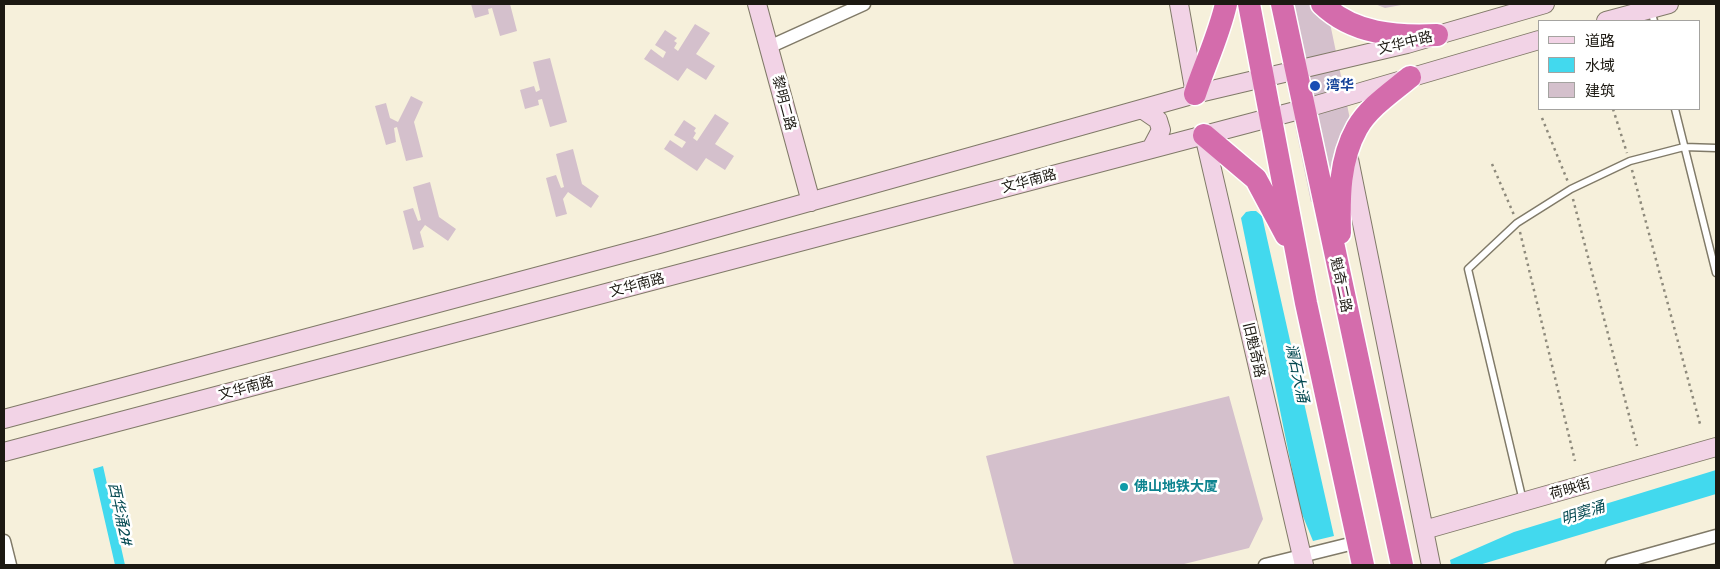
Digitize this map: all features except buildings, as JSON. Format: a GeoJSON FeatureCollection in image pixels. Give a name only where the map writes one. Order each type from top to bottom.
{"type":"FeatureCollection","features":[{"type":"Feature","properties":{"kind":"highway"},"geometry":{"type":"LineString","coordinates":[[1195,94],[1208,54],[1222,23],[1226,4]]}},
{"type":"Feature","properties":{"kind":"highway"},"geometry":{"type":"LineString","coordinates":[[1249,4],[1298,259],[1363,565]]}},
{"type":"Feature","properties":{"kind":"highway","name":"魁奇二路"},"geometry":{"type":"LineString","coordinates":[[1282,4],[1303,110],[1402,565]]}},
{"type":"Feature","properties":{"kind":"highway"},"geometry":{"type":"LineString","coordinates":[[1322,4],[1334,16],[1360,28],[1403,37],[1437,35]]}},
{"type":"Feature","properties":{"kind":"highway"},"geometry":{"type":"LineString","coordinates":[[1345,304],[1340,254],[1339,188],[1348,151],[1358,127],[1378,104],[1410,78]]}},
{"type":"Feature","properties":{"kind":"highway"},"geometry":{"type":"LineString","coordinates":[[1204,135],[1256,179],[1298,259]]}},
{"type":"Feature","properties":{"kind":"main road","name":"黎明二路"},"geometry":{"type":"LineString","coordinates":[[757,4],[811,202]]}},
{"type":"Feature","properties":{"kind":"main road"},"geometry":{"type":"LineString","coordinates":[[1179,4],[1195,94]]}},
{"type":"Feature","properties":{"kind":"main road","name":"文华中路"},"geometry":{"type":"LineString","coordinates":[[1263,77],[1437,35],[1545,4]]}},
{"type":"Feature","properties":{"kind":"main road"},"geometry":{"type":"LineString","coordinates":[[1614,20],[1652,15],[1669,4]]}},
{"type":"Feature","properties":{"kind":"main road"},"geometry":{"type":"LineString","coordinates":[[1271,117],[1303,110],[1538,40]]}},
{"type":"Feature","properties":{"kind":"main road"},"geometry":{"type":"LineString","coordinates":[[4,419],[811,202],[1195,94],[1263,77]]}},
{"type":"Feature","properties":{"kind":"main road"},"geometry":{"type":"LineString","coordinates":[[1142,109],[1158,120],[1161,130],[1151,149]]}},
{"type":"Feature","properties":{"kind":"main road","name":"文华南路"},"geometry":{"type":"LineString","coordinates":[[4,452],[1271,117]]}},
{"type":"Feature","properties":{"kind":"main road","name":"旧魁奇路"},"geometry":{"type":"LineString","coordinates":[[1204,135],[1303,560]]}},
{"type":"Feature","properties":{"kind":"main road"},"geometry":{"type":"LineString","coordinates":[[1348,151],[1431,565]]}},
{"type":"Feature","properties":{"kind":"main road","name":"荷映街"},"geometry":{"type":"LineString","coordinates":[[1424,530],[1716,447]]}},
{"type":"Feature","properties":{"kind":"street"},"geometry":{"type":"LineString","coordinates":[[769,48],[864,4]]}},
{"type":"Feature","properties":{"kind":"street"},"geometry":{"type":"LineString","coordinates":[[1612,565],[1716,536]]}},
{"type":"Feature","properties":{"kind":"street"},"geometry":{"type":"LineString","coordinates":[[4,541],[10,565]]}},
{"type":"Feature","properties":{"kind":"street"},"geometry":{"type":"LineString","coordinates":[[1265,565],[1303,560],[1358,542]]}},
{"type":"Feature","properties":{"kind":"lane"},"geometry":{"type":"LineString","coordinates":[[1675,110],[1716,273]]}},
{"type":"Feature","properties":{"kind":"lane"},"geometry":{"type":"LineString","coordinates":[[1523,502],[1468,269],[1517,223],[1571,190],[1630,161],[1684,147],[1716,148]]}},
{"type":"Feature","properties":{"kind":"path"},"geometry":{"type":"LineString","coordinates":[[1613,110],[1630,161],[1700,424]]}},
{"type":"Feature","properties":{"kind":"path"},"geometry":{"type":"LineString","coordinates":[[1542,118],[1571,190],[1637,446]]}},
{"type":"Feature","properties":{"kind":"path"},"geometry":{"type":"LineString","coordinates":[[1492,164],[1517,223],[1575,461]]}},
{"type":"Feature","properties":{"kind":"water","name":"澜石大涌"},"geometry":{"type":"Polygon","coordinates":[[[1256,211],[1262,216],[1334,536],[1313,541],[1300,509],[1241,218],[1246,212],[1256,211]]]}},
{"type":"Feature","properties":{"kind":"water"},"geometry":{"type":"Polygon","coordinates":[[[103,466],[125,565],[115,565],[93,469],[103,466]]]}},
{"type":"Feature","properties":{"kind":"water","name":"明窦涌"},"geometry":{"type":"Polygon","coordinates":[[[1716,470],[1716,494],[1479,565],[1451,565],[1450,560],[1514,532],[1716,470]]]}},
{"type":"Feature","properties":{"kind":"place","name":"湾华"},"geometry":{"type":"Point","coordinates":[1315,86]}},
{"type":"Feature","properties":{"kind":"place","name":"佛山地铁大厦"},"geometry":{"type":"Point","coordinates":[1124,487]}},
{"type":"Feature","properties":{"kind":"water label","name":"西华涌2#"},"geometry":{"type":"Point","coordinates":[120,514]}}]}
